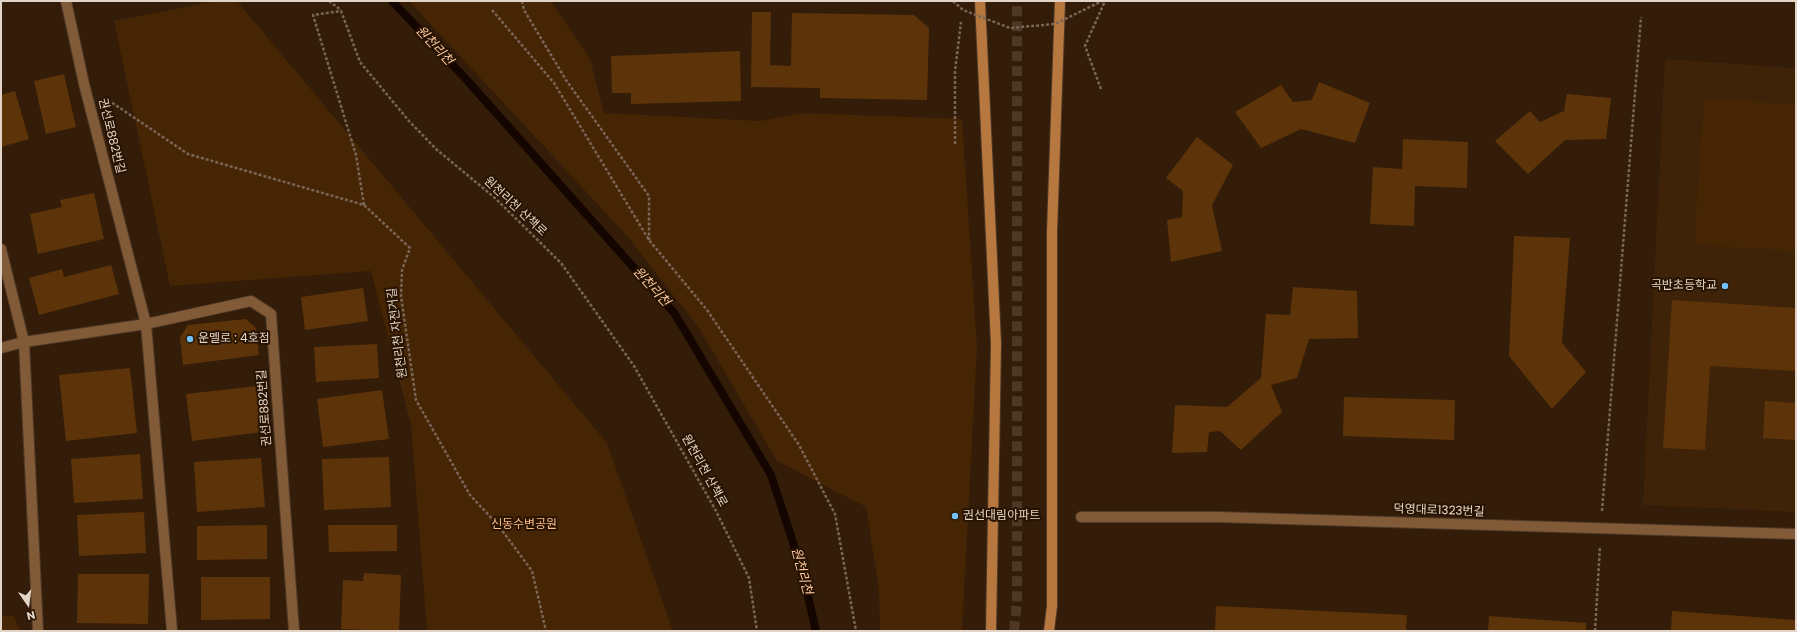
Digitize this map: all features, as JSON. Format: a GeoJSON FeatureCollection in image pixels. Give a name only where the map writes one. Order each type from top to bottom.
{"type":"FeatureCollection","features":[{"type":"Feature","properties":{"kind":"main road"},"geometry":{"type":"LineString","coordinates":[[980,1],[996,344],[991,631]]}},
{"type":"Feature","properties":{"kind":"main road"},"geometry":{"type":"LineString","coordinates":[[1049,631],[1052,606],[1052,232],[1060,1]]}},
{"type":"Feature","properties":{"kind":"street","name":"권선로882번길"},"geometry":{"type":"LineString","coordinates":[[66,1],[84,84],[146,324],[172,631]]}},
{"type":"Feature","properties":{"kind":"street"},"geometry":{"type":"LineString","coordinates":[[1,248],[24,342],[38,631]]}},
{"type":"Feature","properties":{"kind":"street","name":"권선로882번길"},"geometry":{"type":"LineString","coordinates":[[1,348],[24,342],[146,324],[251,300],[271,314],[294,631]]}},
{"type":"Feature","properties":{"kind":"street","name":"덕영대로1323번길"},"geometry":{"type":"LineString","coordinates":[[1081,517],[1217,517],[1796,534]]}},
{"type":"Feature","properties":{"kind":"path"},"geometry":{"type":"LineString","coordinates":[[329,1],[341,11]]}},
{"type":"Feature","properties":{"kind":"path"},"geometry":{"type":"LineString","coordinates":[[522,1],[524,10],[566,80],[649,196],[649,240]]}},
{"type":"Feature","properties":{"kind":"path"},"geometry":{"type":"LineString","coordinates":[[953,1],[963,10],[1010,28],[1055,24],[1104,1]]}},
{"type":"Feature","properties":{"kind":"path"},"geometry":{"type":"LineString","coordinates":[[1101,89],[1085,46],[1104,1]]}},
{"type":"Feature","properties":{"kind":"path"},"geometry":{"type":"LineString","coordinates":[[492,10],[554,83],[649,240],[707,310],[799,445],[835,514],[856,631]]}},
{"type":"Feature","properties":{"kind":"path"},"geometry":{"type":"LineString","coordinates":[[955,144],[955,71],[963,10]]}},
{"type":"Feature","properties":{"kind":"path"},"geometry":{"type":"LineString","coordinates":[[341,11],[313,15],[356,155],[364,205]]}},
{"type":"Feature","properties":{"kind":"path","name":"원천리천 산책로"},"geometry":{"type":"LineString","coordinates":[[341,11],[360,62],[409,121],[436,149],[495,198],[561,263],[634,366],[716,511],[749,578],[757,631]]}},
{"type":"Feature","properties":{"kind":"path"},"geometry":{"type":"LineString","coordinates":[[1595,631],[1600,529],[1640,17]]}},
{"type":"Feature","properties":{"kind":"path","name":"원천리천 자전거길"},"geometry":{"type":"LineString","coordinates":[[84,84],[188,154],[364,205],[410,248],[402,270],[401,296],[416,400],[470,495],[498,525],[532,571],[546,631]]}},
{"type":"Feature","properties":{"kind":"shaded area","name":"곡반초등학교"},"geometry":{"type":"Polygon","coordinates":[[[1665,59],[1796,68],[1796,512],[1643,505],[1665,59]]]}},
{"type":"Feature","properties":{"kind":"green space","name":"신동수변공원"},"geometry":{"type":"Polygon","coordinates":[[[216,1],[237,1],[607,443],[673,631],[427,631],[411,425],[371,271],[170,286],[114,21],[216,1]]]}},
{"type":"Feature","properties":{"kind":"green space"},"geometry":{"type":"Polygon","coordinates":[[[409,1],[551,1],[590,59],[604,113],[760,121],[802,113],[962,119],[977,347],[962,631],[880,631],[879,589],[866,507],[777,461],[699,328],[627,236],[409,1]]]}},
{"type":"Feature","properties":{"kind":"green space"},"geometry":{"type":"Polygon","coordinates":[[[1704,99],[1796,104],[1796,251],[1694,245],[1704,99]]]}},
{"type":"Feature","properties":{"kind":"green space"},"geometry":{"type":"Polygon","coordinates":[[[1,616],[14,616],[20,631],[1,631],[1,616]]]}},
{"type":"Feature","properties":{"kind":"building"},"geometry":{"type":"Polygon","coordinates":[[[752,12],[771,12],[770,65],[791,66],[792,13],[914,15],[929,28],[927,100],[820,98],[820,88],[751,87],[752,12]]]}},
{"type":"Feature","properties":{"kind":"building"},"geometry":{"type":"Polygon","coordinates":[[[740,51],[741,101],[631,104],[631,93],[612,93],[611,56],[740,51]]]}},
{"type":"Feature","properties":{"kind":"building"},"geometry":{"type":"Polygon","coordinates":[[[64,74],[76,127],[46,134],[34,81],[64,74]]]}},
{"type":"Feature","properties":{"kind":"building"},"geometry":{"type":"Polygon","coordinates":[[[1319,82],[1370,103],[1355,143],[1301,129],[1261,148],[1235,112],[1281,85],[1293,102],[1312,100],[1319,82]]]}},
{"type":"Feature","properties":{"kind":"building"},"geometry":{"type":"Polygon","coordinates":[[[15,91],[29,139],[1,147],[1,95],[15,91]]]}},
{"type":"Feature","properties":{"kind":"building"},"geometry":{"type":"Polygon","coordinates":[[[1567,94],[1611,98],[1606,139],[1565,140],[1528,174],[1495,141],[1530,111],[1540,122],[1564,111],[1567,94]]]}},
{"type":"Feature","properties":{"kind":"building"},"geometry":{"type":"Polygon","coordinates":[[[1197,137],[1233,165],[1212,205],[1222,251],[1171,262],[1167,220],[1182,217],[1183,191],[1166,178],[1197,137]]]}},
{"type":"Feature","properties":{"kind":"building"},"geometry":{"type":"Polygon","coordinates":[[[1403,139],[1468,142],[1467,188],[1415,186],[1414,226],[1370,224],[1373,167],[1402,169],[1403,139]]]}},
{"type":"Feature","properties":{"kind":"building"},"geometry":{"type":"Polygon","coordinates":[[[94,193],[104,239],[38,254],[30,214],[62,207],[60,200],[94,193]]]}},
{"type":"Feature","properties":{"kind":"building"},"geometry":{"type":"Polygon","coordinates":[[[1514,236],[1570,238],[1562,343],[1586,372],[1552,409],[1509,356],[1514,236]]]}},
{"type":"Feature","properties":{"kind":"building"},"geometry":{"type":"Polygon","coordinates":[[[111,265],[119,294],[39,315],[29,278],[62,269],[64,277],[111,265]]]}},
{"type":"Feature","properties":{"kind":"building"},"geometry":{"type":"Polygon","coordinates":[[[1293,287],[1357,291],[1358,338],[1309,339],[1297,378],[1271,385],[1282,412],[1241,450],[1220,431],[1209,432],[1207,452],[1172,453],[1175,405],[1227,407],[1261,378],[1266,314],[1290,315],[1293,287]]]}},
{"type":"Feature","properties":{"kind":"building"},"geometry":{"type":"Polygon","coordinates":[[[363,288],[368,321],[305,330],[301,297],[363,288]]]}},
{"type":"Feature","properties":{"kind":"building"},"geometry":{"type":"Polygon","coordinates":[[[1672,300],[1796,308],[1796,371],[1710,366],[1705,450],[1663,448],[1672,300]]]}},
{"type":"Feature","properties":{"kind":"building"},"geometry":{"type":"Polygon","coordinates":[[[246,319],[256,328],[259,355],[183,365],[180,337],[188,325],[246,319]]]}},
{"type":"Feature","properties":{"kind":"building"},"geometry":{"type":"Polygon","coordinates":[[[377,344],[379,378],[316,382],[314,347],[377,344]]]}},
{"type":"Feature","properties":{"kind":"building"},"geometry":{"type":"Polygon","coordinates":[[[130,368],[137,433],[66,441],[59,375],[130,368]]]}},
{"type":"Feature","properties":{"kind":"building"},"geometry":{"type":"Polygon","coordinates":[[[257,386],[262,432],[192,441],[186,394],[257,386]]]}},
{"type":"Feature","properties":{"kind":"building"},"geometry":{"type":"Polygon","coordinates":[[[382,390],[389,439],[323,447],[317,399],[382,390]]]}},
{"type":"Feature","properties":{"kind":"building"},"geometry":{"type":"Polygon","coordinates":[[[1344,397],[1455,400],[1454,440],[1343,436],[1344,397]]]}},
{"type":"Feature","properties":{"kind":"building"},"geometry":{"type":"Polygon","coordinates":[[[1765,401],[1796,403],[1796,440],[1763,438],[1765,401]]]}},
{"type":"Feature","properties":{"kind":"building"},"geometry":{"type":"Polygon","coordinates":[[[140,454],[143,499],[74,503],[71,459],[140,454]]]}},
{"type":"Feature","properties":{"kind":"building"},"geometry":{"type":"Polygon","coordinates":[[[389,457],[391,507],[324,510],[322,459],[389,457]]]}},
{"type":"Feature","properties":{"kind":"building"},"geometry":{"type":"Polygon","coordinates":[[[261,458],[265,507],[197,512],[194,462],[261,458]]]}},
{"type":"Feature","properties":{"kind":"building"},"geometry":{"type":"Polygon","coordinates":[[[144,512],[146,553],[79,556],[77,515],[144,512]]]}},
{"type":"Feature","properties":{"kind":"building"},"geometry":{"type":"Polygon","coordinates":[[[267,525],[267,559],[197,560],[197,526],[267,525]]]}},
{"type":"Feature","properties":{"kind":"building"},"geometry":{"type":"Polygon","coordinates":[[[328,525],[397,525],[397,551],[329,552],[328,525]]]}},
{"type":"Feature","properties":{"kind":"building"},"geometry":{"type":"Polygon","coordinates":[[[364,573],[401,575],[399,631],[341,629],[343,580],[363,581],[364,573]]]}},
{"type":"Feature","properties":{"kind":"building"},"geometry":{"type":"Polygon","coordinates":[[[78,574],[149,574],[148,624],[77,623],[78,574]]]}},
{"type":"Feature","properties":{"kind":"building"},"geometry":{"type":"Polygon","coordinates":[[[201,577],[270,577],[270,619],[201,620],[201,577]]]}},
{"type":"Feature","properties":{"kind":"building"},"geometry":{"type":"Polygon","coordinates":[[[1216,606],[1407,615],[1406,631],[1215,631],[1216,606]]]}},
{"type":"Feature","properties":{"kind":"building"},"geometry":{"type":"Polygon","coordinates":[[[1672,611],[1796,620],[1796,631],[1671,631],[1672,611]]]}},
{"type":"Feature","properties":{"kind":"building"},"geometry":{"type":"Polygon","coordinates":[[[1489,616],[1586,623],[1586,631],[1488,631],[1489,616]]]}},
{"type":"Feature","properties":{"kind":"waterway","name":"원천리천"},"geometry":{"type":"LineString","coordinates":[[392,1],[465,78],[675,314],[771,475],[802,570],[816,631]]}},
{"type":"Feature","properties":{"kind":"tunnel"},"geometry":{"type":"LineString","coordinates":[[1014,631],[1017,602],[1017,1]]}},
{"type":"Feature","properties":{"kind":"place","name":"곡반초등학교"},"geometry":{"type":"Point","coordinates":[1725,286]}},
{"type":"Feature","properties":{"kind":"place","name":"운멜로 : 4호점"},"geometry":{"type":"Point","coordinates":[190,339]}},
{"type":"Feature","properties":{"kind":"place","name":"권선대림아파트"},"geometry":{"type":"Point","coordinates":[955,516]}}]}
